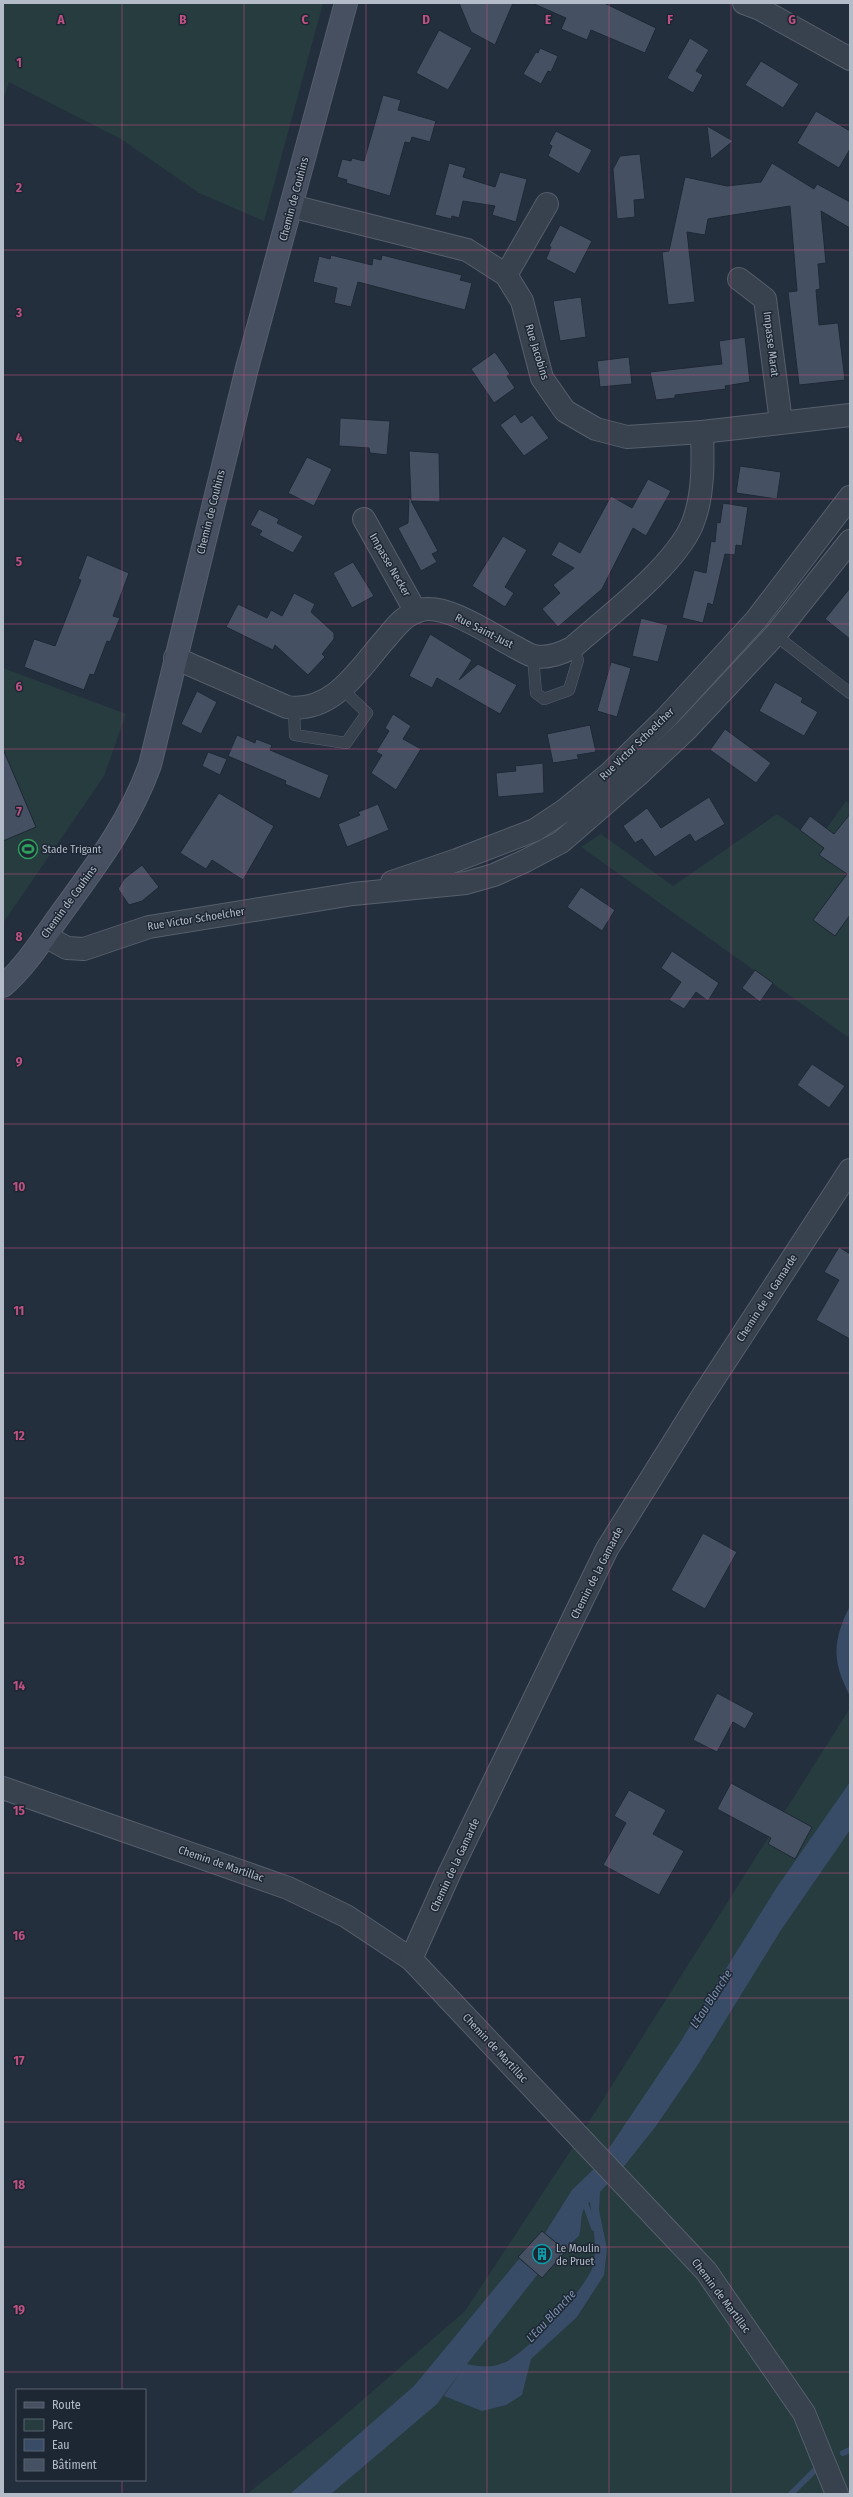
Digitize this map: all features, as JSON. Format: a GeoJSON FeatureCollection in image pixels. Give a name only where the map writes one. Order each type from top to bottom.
{"type":"FeatureCollection","features":[{"type":"Feature","properties":{"kind":"street","name":"Chemin de Couhins"},"geometry":{"type":"LineString","coordinates":[[3,986],[27,961],[117,835],[142,789],[150,765],[247,368],[346,3]]}},
{"type":"Feature","properties":{"kind":"street"},"geometry":{"type":"LineString","coordinates":[[744,3],[760,9],[850,59]]}},
{"type":"Feature","properties":{"kind":"street"},"geometry":{"type":"LineString","coordinates":[[506,275],[547,204]]}},
{"type":"Feature","properties":{"kind":"street","name":"Rue Jacobins"},"geometry":{"type":"LineString","coordinates":[[292,206],[467,250],[506,275],[522,301],[542,378],[565,411],[596,429],[627,437],[702,432],[850,415]]}},
{"type":"Feature","properties":{"kind":"street","name":"Impasse Marat"},"geometry":{"type":"LineString","coordinates":[[739,279],[765,299],[781,422]]}},
{"type":"Feature","properties":{"kind":"street"},"geometry":{"type":"LineString","coordinates":[[533,656],[560,654],[572,648],[669,561],[682,543],[692,524],[699,500],[703,469],[702,432]]}},
{"type":"Feature","properties":{"kind":"street","name":"Rue Victor Schoelcher"},"geometry":{"type":"LineString","coordinates":[[353,894],[512,840],[535,830],[565,810],[610,773],[666,718],[756,620],[850,497]]}},
{"type":"Feature","properties":{"kind":"street","name":"Impasse Necker"},"geometry":{"type":"LineString","coordinates":[[364,519],[416,612]]}},
{"type":"Feature","properties":{"kind":"street","name":"Rue Victor Schoelcher"},"geometry":{"type":"LineString","coordinates":[[45,936],[67,948],[84,949],[148,927],[353,894],[466,883],[494,876],[561,842],[637,776],[686,730],[775,635],[850,541]]}},
{"type":"Feature","properties":{"kind":"street","name":"Rue Saint-Just"},"geometry":{"type":"LineString","coordinates":[[175,658],[200,667],[287,707],[294,708],[318,705],[330,698],[341,688],[400,622],[416,612],[435,609],[445,611],[533,656]]}},
{"type":"Feature","properties":{"kind":"street","name":"Chemin de la Gamarde"},"geometry":{"type":"LineString","coordinates":[[411,1959],[450,1872],[607,1548],[700,1400],[850,1170]]}},
{"type":"Feature","properties":{"kind":"street","name":"Chemin de Martillac"},"geometry":{"type":"LineString","coordinates":[[3,1788],[288,1888],[346,1916],[411,1959],[706,2271],[759,2345],[804,2413],[836,2494]]}},
{"type":"Feature","properties":{"kind":"lane"},"geometry":{"type":"LineString","coordinates":[[775,635],[850,693]]}},
{"type":"Feature","properties":{"kind":"lane"},"geometry":{"type":"LineString","coordinates":[[533,656],[536,694],[544,699],[569,690],[578,660],[572,648]]}},
{"type":"Feature","properties":{"kind":"lane"},"geometry":{"type":"LineString","coordinates":[[294,708],[296,735],[346,743],[367,713],[341,688]]}},
{"type":"Feature","properties":{"kind":"green space"},"geometry":{"type":"Polygon","coordinates":[[[3,3],[323,3],[264,221],[199,193],[121,139],[9,82],[3,101],[3,3]]]}},
{"type":"Feature","properties":{"kind":"green space","name":"Stade Trigant"},"geometry":{"type":"Polygon","coordinates":[[[3,668],[126,714],[104,776],[3,923],[3,668]]]}},
{"type":"Feature","properties":{"kind":"green space"},"geometry":{"type":"Polygon","coordinates":[[[846,801],[850,804],[850,1034],[848,1037],[581,847],[601,834],[673,886],[777,814],[817,842],[846,801]]]}},
{"type":"Feature","properties":{"kind":"green space"},"geometry":{"type":"Polygon","coordinates":[[[850,1708],[850,2494],[247,2494],[328,2430],[465,2311],[573,2147],[850,1708]]]}},
{"type":"Feature","properties":{"kind":"water"},"geometry":{"type":"Polygon","coordinates":[[[850,1606],[850,1696],[840,1673],[836,1651],[840,1630],[850,1606]]]}},
{"type":"Feature","properties":{"kind":"water"},"geometry":{"type":"Polygon","coordinates":[[[850,1782],[850,1830],[781,1930],[697,2066],[656,2126],[621,2170],[600,2192],[599,2210],[607,2249],[604,2275],[577,2317],[531,2359],[522,2395],[506,2405],[482,2411],[444,2396],[462,2370],[437,2404],[331,2494],[290,2494],[414,2386],[519,2259],[538,2274],[467,2364],[494,2366],[513,2357],[525,2348],[554,2320],[579,2290],[593,2266],[595,2250],[590,2202],[586,2205],[582,2213],[579,2236],[564,2249],[545,2233],[572,2190],[597,2166],[679,2044],[777,1887],[850,1782]]]}},
{"type":"Feature","properties":{"kind":"building"},"geometry":{"type":"Polygon","coordinates":[[[459,3],[513,3],[495,45],[471,32],[459,3]]]}},
{"type":"Feature","properties":{"kind":"building"},"geometry":{"type":"Polygon","coordinates":[[[532,3],[604,3],[656,28],[645,53],[591,30],[587,40],[561,29],[566,18],[532,3]]]}},
{"type":"Feature","properties":{"kind":"building"},"geometry":{"type":"Polygon","coordinates":[[[439,30],[472,48],[448,90],[416,73],[439,30]]]}},
{"type":"Feature","properties":{"kind":"building"},"geometry":{"type":"Polygon","coordinates":[[[690,38],[709,50],[696,71],[703,75],[693,93],[667,78],[690,38]]]}},
{"type":"Feature","properties":{"kind":"building"},"geometry":{"type":"Polygon","coordinates":[[[540,48],[558,56],[551,72],[548,71],[541,84],[523,74],[540,48]]]}},
{"type":"Feature","properties":{"kind":"building"},"geometry":{"type":"Polygon","coordinates":[[[761,61],[799,84],[783,108],[745,85],[761,61]]]}},
{"type":"Feature","properties":{"kind":"building"},"geometry":{"type":"Polygon","coordinates":[[[383,95],[401,100],[398,110],[436,121],[430,142],[412,137],[410,143],[405,142],[390,196],[346,183],[347,180],[337,177],[342,159],[351,161],[352,158],[364,161],[383,95]]]}},
{"type":"Feature","properties":{"kind":"building"},"geometry":{"type":"Polygon","coordinates":[[[816,111],[850,131],[850,149],[839,168],[797,143],[816,111]]]}},
{"type":"Feature","properties":{"kind":"building"},"geometry":{"type":"Polygon","coordinates":[[[707,126],[733,141],[711,159],[707,126]]]}},
{"type":"Feature","properties":{"kind":"building"},"geometry":{"type":"Polygon","coordinates":[[[556,131],[592,150],[579,174],[548,156],[552,146],[549,144],[556,131]]]}},
{"type":"Feature","properties":{"kind":"building"},"geometry":{"type":"Polygon","coordinates":[[[640,154],[645,199],[634,200],[635,217],[617,219],[613,169],[620,156],[640,154]]]}},
{"type":"Feature","properties":{"kind":"building"},"geometry":{"type":"Polygon","coordinates":[[[449,163],[466,168],[463,177],[495,187],[500,172],[527,179],[516,222],[492,215],[495,206],[463,201],[459,218],[452,216],[451,219],[435,215],[449,163]]]}},
{"type":"Feature","properties":{"kind":"building"},"geometry":{"type":"Polygon","coordinates":[[[772,163],[814,189],[817,184],[850,202],[850,228],[821,211],[826,263],[818,264],[820,289],[816,290],[819,325],[838,323],[845,380],[799,385],[788,292],[797,291],[790,206],[708,219],[705,235],[687,232],[695,302],[668,305],[662,252],[669,251],[685,177],[727,186],[761,182],[772,163]]]}},
{"type":"Feature","properties":{"kind":"building"},"geometry":{"type":"Polygon","coordinates":[[[560,225],[592,241],[575,274],[546,259],[551,247],[549,246],[560,225]]]}},
{"type":"Feature","properties":{"kind":"building"},"geometry":{"type":"Polygon","coordinates":[[[331,255],[372,265],[373,258],[381,260],[382,255],[462,275],[460,280],[472,283],[465,310],[358,282],[351,307],[334,303],[337,288],[313,282],[319,256],[330,259],[331,255]]]}},
{"type":"Feature","properties":{"kind":"building"},"geometry":{"type":"Polygon","coordinates":[[[581,297],[586,337],[560,341],[553,301],[581,297]]]}},
{"type":"Feature","properties":{"kind":"building"},"geometry":{"type":"Polygon","coordinates":[[[745,337],[750,382],[725,386],[726,389],[675,395],[675,398],[656,400],[650,372],[722,364],[719,341],[745,337]]]}},
{"type":"Feature","properties":{"kind":"building"},"geometry":{"type":"Polygon","coordinates":[[[495,352],[510,374],[507,376],[515,388],[494,403],[471,369],[495,352]]]}},
{"type":"Feature","properties":{"kind":"building"},"geometry":{"type":"Polygon","coordinates":[[[629,357],[632,384],[600,387],[597,361],[629,357]]]}},
{"type":"Feature","properties":{"kind":"building"},"geometry":{"type":"Polygon","coordinates":[[[515,414],[521,423],[532,415],[549,438],[524,456],[500,425],[515,414]]]}},
{"type":"Feature","properties":{"kind":"building"},"geometry":{"type":"Polygon","coordinates":[[[340,418],[390,421],[387,455],[370,453],[369,448],[339,446],[340,418]]]}},
{"type":"Feature","properties":{"kind":"building"},"geometry":{"type":"Polygon","coordinates":[[[409,451],[439,453],[440,502],[411,501],[438,551],[432,554],[437,562],[421,571],[398,528],[408,523],[409,496],[411,500],[409,451]]]}},
{"type":"Feature","properties":{"kind":"building"},"geometry":{"type":"Polygon","coordinates":[[[307,457],[332,469],[314,506],[288,493],[307,457]]]}},
{"type":"Feature","properties":{"kind":"building"},"geometry":{"type":"Polygon","coordinates":[[[740,466],[781,472],[777,499],[736,493],[740,466]]]}},
{"type":"Feature","properties":{"kind":"building"},"geometry":{"type":"Polygon","coordinates":[[[648,479],[671,491],[646,536],[633,528],[602,589],[558,627],[542,609],[560,593],[553,585],[574,568],[551,555],[559,541],[580,553],[611,496],[632,508],[648,479]]]}},
{"type":"Feature","properties":{"kind":"building"},"geometry":{"type":"Polygon","coordinates":[[[723,503],[748,507],[742,546],[736,545],[735,555],[725,554],[713,605],[708,603],[703,623],[682,618],[694,570],[706,573],[711,541],[715,542],[717,522],[720,523],[723,503]]]}},
{"type":"Feature","properties":{"kind":"building"},"geometry":{"type":"Polygon","coordinates":[[[259,509],[279,519],[277,523],[303,536],[293,553],[259,535],[262,531],[250,525],[259,509]]]}},
{"type":"Feature","properties":{"kind":"building"},"geometry":{"type":"Polygon","coordinates":[[[503,536],[527,550],[505,587],[514,593],[505,607],[472,586],[503,536]]]}},
{"type":"Feature","properties":{"kind":"building"},"geometry":{"type":"Polygon","coordinates":[[[87,555],[129,573],[113,616],[120,618],[110,642],[107,641],[94,675],[90,674],[84,690],[24,667],[34,639],[55,646],[81,580],[78,579],[87,555]]]}},
{"type":"Feature","properties":{"kind":"building"},"geometry":{"type":"Polygon","coordinates":[[[353,562],[374,596],[352,608],[333,573],[353,562]]]}},
{"type":"Feature","properties":{"kind":"building"},"geometry":{"type":"Polygon","coordinates":[[[850,588],[850,639],[825,619],[850,588]]]}},
{"type":"Feature","properties":{"kind":"building"},"geometry":{"type":"Polygon","coordinates":[[[294,593],[315,604],[311,612],[334,633],[334,639],[322,654],[325,657],[308,675],[275,645],[273,650],[226,627],[238,604],[267,618],[271,610],[282,616],[294,593]]]}},
{"type":"Feature","properties":{"kind":"building"},"geometry":{"type":"Polygon","coordinates":[[[641,618],[668,625],[658,662],[632,656],[641,618]]]}},
{"type":"Feature","properties":{"kind":"building"},"geometry":{"type":"Polygon","coordinates":[[[430,634],[472,660],[459,680],[478,664],[517,685],[500,714],[437,678],[432,688],[409,676],[430,634]]]}},
{"type":"Feature","properties":{"kind":"building"},"geometry":{"type":"Polygon","coordinates":[[[611,662],[631,668],[617,717],[597,711],[611,662]]]}},
{"type":"Feature","properties":{"kind":"building"},"geometry":{"type":"Polygon","coordinates":[[[775,682],[803,698],[801,702],[818,712],[804,736],[759,711],[775,682]]]}},
{"type":"Feature","properties":{"kind":"building"},"geometry":{"type":"Polygon","coordinates":[[[197,691],[217,702],[201,734],[181,724],[197,691]]]}},
{"type":"Feature","properties":{"kind":"building"},"geometry":{"type":"Polygon","coordinates":[[[393,714],[411,726],[403,739],[421,749],[396,790],[371,773],[382,755],[376,752],[389,731],[385,728],[393,714]]]}},
{"type":"Feature","properties":{"kind":"building"},"geometry":{"type":"Polygon","coordinates":[[[590,725],[596,752],[577,755],[579,759],[553,763],[547,734],[590,725]]]}},
{"type":"Feature","properties":{"kind":"building"},"geometry":{"type":"Polygon","coordinates":[[[725,729],[771,763],[756,783],[710,750],[725,729]]]}},
{"type":"Feature","properties":{"kind":"building"},"geometry":{"type":"Polygon","coordinates":[[[237,735],[255,743],[256,739],[272,745],[270,750],[329,775],[320,799],[285,784],[286,781],[228,756],[237,735]]]}},
{"type":"Feature","properties":{"kind":"building"},"geometry":{"type":"Polygon","coordinates":[[[3,749],[36,827],[3,841],[3,749]]]}},
{"type":"Feature","properties":{"kind":"building"},"geometry":{"type":"Polygon","coordinates":[[[208,752],[227,759],[220,775],[202,766],[208,752]]]}},
{"type":"Feature","properties":{"kind":"building"},"geometry":{"type":"Polygon","coordinates":[[[543,763],[544,793],[498,797],[496,773],[516,771],[515,766],[543,763]]]}},
{"type":"Feature","properties":{"kind":"building"},"geometry":{"type":"Polygon","coordinates":[[[219,793],[274,826],[243,880],[212,860],[206,869],[180,853],[219,793]]]}},
{"type":"Feature","properties":{"kind":"building"},"geometry":{"type":"Polygon","coordinates":[[[709,797],[725,824],[695,842],[690,834],[655,857],[642,839],[635,843],[623,826],[647,808],[661,828],[709,797]]]}},
{"type":"Feature","properties":{"kind":"building"},"geometry":{"type":"Polygon","coordinates":[[[378,804],[389,830],[347,847],[338,824],[360,815],[358,812],[378,804]]]}},
{"type":"Feature","properties":{"kind":"building"},"geometry":{"type":"Polygon","coordinates":[[[850,814],[850,915],[835,936],[813,920],[847,874],[819,855],[824,848],[800,830],[810,816],[834,834],[850,814]]]}},
{"type":"Feature","properties":{"kind":"building"},"geometry":{"type":"Polygon","coordinates":[[[142,865],[159,887],[142,901],[129,905],[118,889],[124,879],[142,865]]]}},
{"type":"Feature","properties":{"kind":"building"},"geometry":{"type":"Polygon","coordinates":[[[581,887],[615,910],[602,931],[567,907],[581,887]]]}},
{"type":"Feature","properties":{"kind":"building"},"geometry":{"type":"Polygon","coordinates":[[[672,951],[719,983],[708,1001],[696,992],[684,1009],[669,1000],[681,982],[661,968],[672,951]]]}},
{"type":"Feature","properties":{"kind":"building"},"geometry":{"type":"Polygon","coordinates":[[[755,970],[773,983],[760,1002],[742,988],[755,970]]]}},
{"type":"Feature","properties":{"kind":"building"},"geometry":{"type":"Polygon","coordinates":[[[812,1064],[845,1086],[829,1108],[797,1085],[812,1064]]]}},
{"type":"Feature","properties":{"kind":"building"},"geometry":{"type":"Polygon","coordinates":[[[839,1247],[850,1254],[850,1339],[816,1320],[839,1280],[824,1272],[839,1247]]]}},
{"type":"Feature","properties":{"kind":"building"},"geometry":{"type":"Polygon","coordinates":[[[703,1533],[737,1552],[705,1609],[671,1590],[703,1533]]]}},
{"type":"Feature","properties":{"kind":"building"},"geometry":{"type":"Polygon","coordinates":[[[717,1693],[754,1713],[745,1729],[733,1722],[717,1752],[693,1740],[717,1693]]]}},
{"type":"Feature","properties":{"kind":"building"},"geometry":{"type":"Polygon","coordinates":[[[731,1783],[812,1827],[795,1859],[768,1844],[771,1838],[717,1809],[731,1783]]]}},
{"type":"Feature","properties":{"kind":"building"},"geometry":{"type":"Polygon","coordinates":[[[629,1790],[666,1810],[653,1834],[684,1851],[659,1895],[603,1865],[626,1823],[614,1816],[629,1790]]]}},
{"type":"Feature","properties":{"kind":"building","name":"Le Moulin de Pruet"},"geometry":{"type":"Polygon","coordinates":[[[542,2231],[566,2251],[542,2278],[518,2257],[542,2231]]]}},
{"type":"Feature","properties":{"kind":"waterway","name":"L'Eau Blanche"},"geometry":{"type":"LineString","coordinates":[[584,2200],[594,2228]]}},
{"type":"Feature","properties":{"kind":"waterway","name":"L'Eau Blanche"},"geometry":{"type":"LineString","coordinates":[[843,2453],[850,2450]]}},
{"type":"Feature","properties":{"kind":"waterway","name":"L'Eau Blanche"},"geometry":{"type":"LineString","coordinates":[[791,2494],[815,2470]]}},
{"type":"Feature","properties":{"kind":"place","name":"Stade Trigant"},"geometry":{"type":"Point","coordinates":[28,849]}},
{"type":"Feature","properties":{"kind":"place","name":"Le Moulin de Pruet"},"geometry":{"type":"Point","coordinates":[542,2254]}}]}
